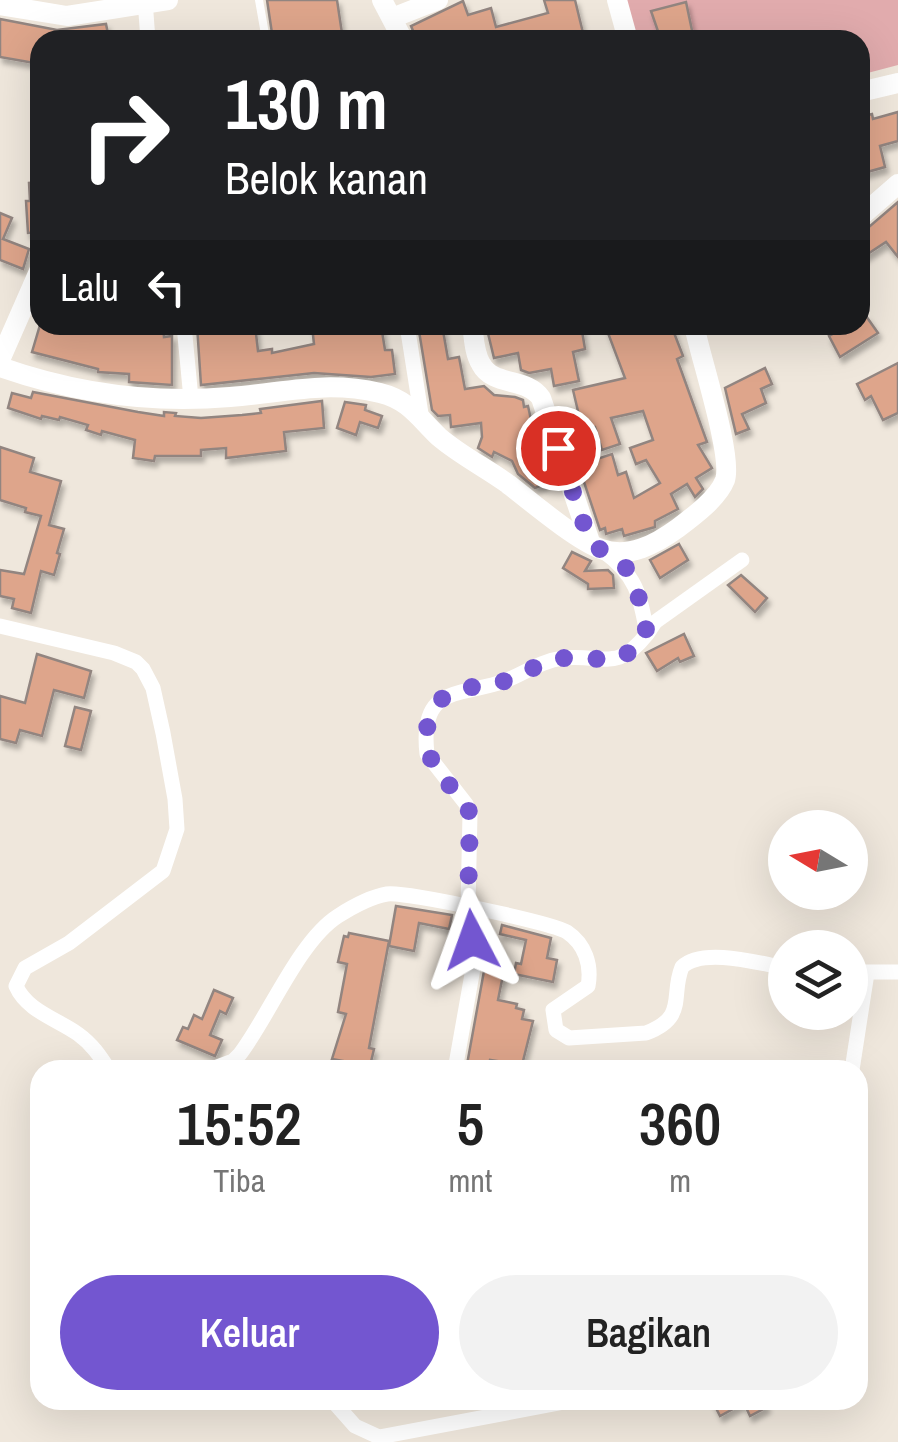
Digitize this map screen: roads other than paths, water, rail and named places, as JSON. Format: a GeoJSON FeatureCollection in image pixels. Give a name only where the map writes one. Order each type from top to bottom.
{"type":"FeatureCollection","features":[{"type":"Feature","properties":{"kind":"street"},"geometry":{"type":"LineString","coordinates":[[0,5],[68,16],[168,0]]}},
{"type":"Feature","properties":{"kind":"street"},"geometry":{"type":"LineString","coordinates":[[387,9],[438,0]]}},
{"type":"Feature","properties":{"kind":"street"},"geometry":{"type":"LineString","coordinates":[[617,0],[625,30]]}},
{"type":"Feature","properties":{"kind":"street"},"geometry":{"type":"LineString","coordinates":[[145,2],[147,30]]}},
{"type":"Feature","properties":{"kind":"street"},"geometry":{"type":"LineString","coordinates":[[870,90],[898,83]]}},
{"type":"Feature","properties":{"kind":"street"},"geometry":{"type":"LineString","coordinates":[[870,208],[898,184]]}},
{"type":"Feature","properties":{"kind":"street"},"geometry":{"type":"LineString","coordinates":[[30,292],[0,363],[75,390],[191,399],[314,385],[392,396],[420,414],[450,445],[626,568],[647,634]]}},
{"type":"Feature","properties":{"kind":"street"},"geometry":{"type":"LineString","coordinates":[[185,335],[191,399]]}},
{"type":"Feature","properties":{"kind":"street"},"geometry":{"type":"LineString","coordinates":[[408,335],[420,414]]}},
{"type":"Feature","properties":{"kind":"street"},"geometry":{"type":"LineString","coordinates":[[475,335],[483,368],[494,376],[530,386],[541,398],[595,545]]}},
{"type":"Feature","properties":{"kind":"street"},"geometry":{"type":"LineString","coordinates":[[595,545],[625,552],[656,542],[690,518],[723,484],[727,464],[696,335]]}},
{"type":"Feature","properties":{"kind":"street"},"geometry":{"type":"LineString","coordinates":[[456,1060],[474,964],[468,907],[470,814],[427,754],[426,732],[436,704],[456,691],[502,682],[550,661],[615,661],[631,652],[655,622],[742,560]]}},
{"type":"Feature","properties":{"kind":"street"},"geometry":{"type":"LineString","coordinates":[[0,626],[125,657],[143,668],[153,688],[175,798],[177,829],[163,871],[69,943],[26,968],[16,986],[26,1004],[78,1034],[103,1060]]}},
{"type":"Feature","properties":{"kind":"street"},"geometry":{"type":"LineString","coordinates":[[234,1060],[314,939],[333,919],[388,894],[561,928],[582,947],[589,965],[588,986],[553,1010],[556,1030],[569,1038],[656,1030],[676,1007],[679,975],[688,962],[707,957],[768,966]]}},
{"type":"Feature","properties":{"kind":"street"},"geometry":{"type":"LineString","coordinates":[[868,972],[898,972]]}},
{"type":"Feature","properties":{"kind":"street"},"geometry":{"type":"LineString","coordinates":[[853,1060],[854,1030]]}},
{"type":"Feature","properties":{"kind":"street"},"geometry":{"type":"LineString","coordinates":[[341,1410],[356,1426],[379,1437],[522,1410]]}},
{"type":"Feature","properties":{"kind":"lane"},"geometry":{"type":"LineString","coordinates":[[260,0],[264,30]]}}]}
